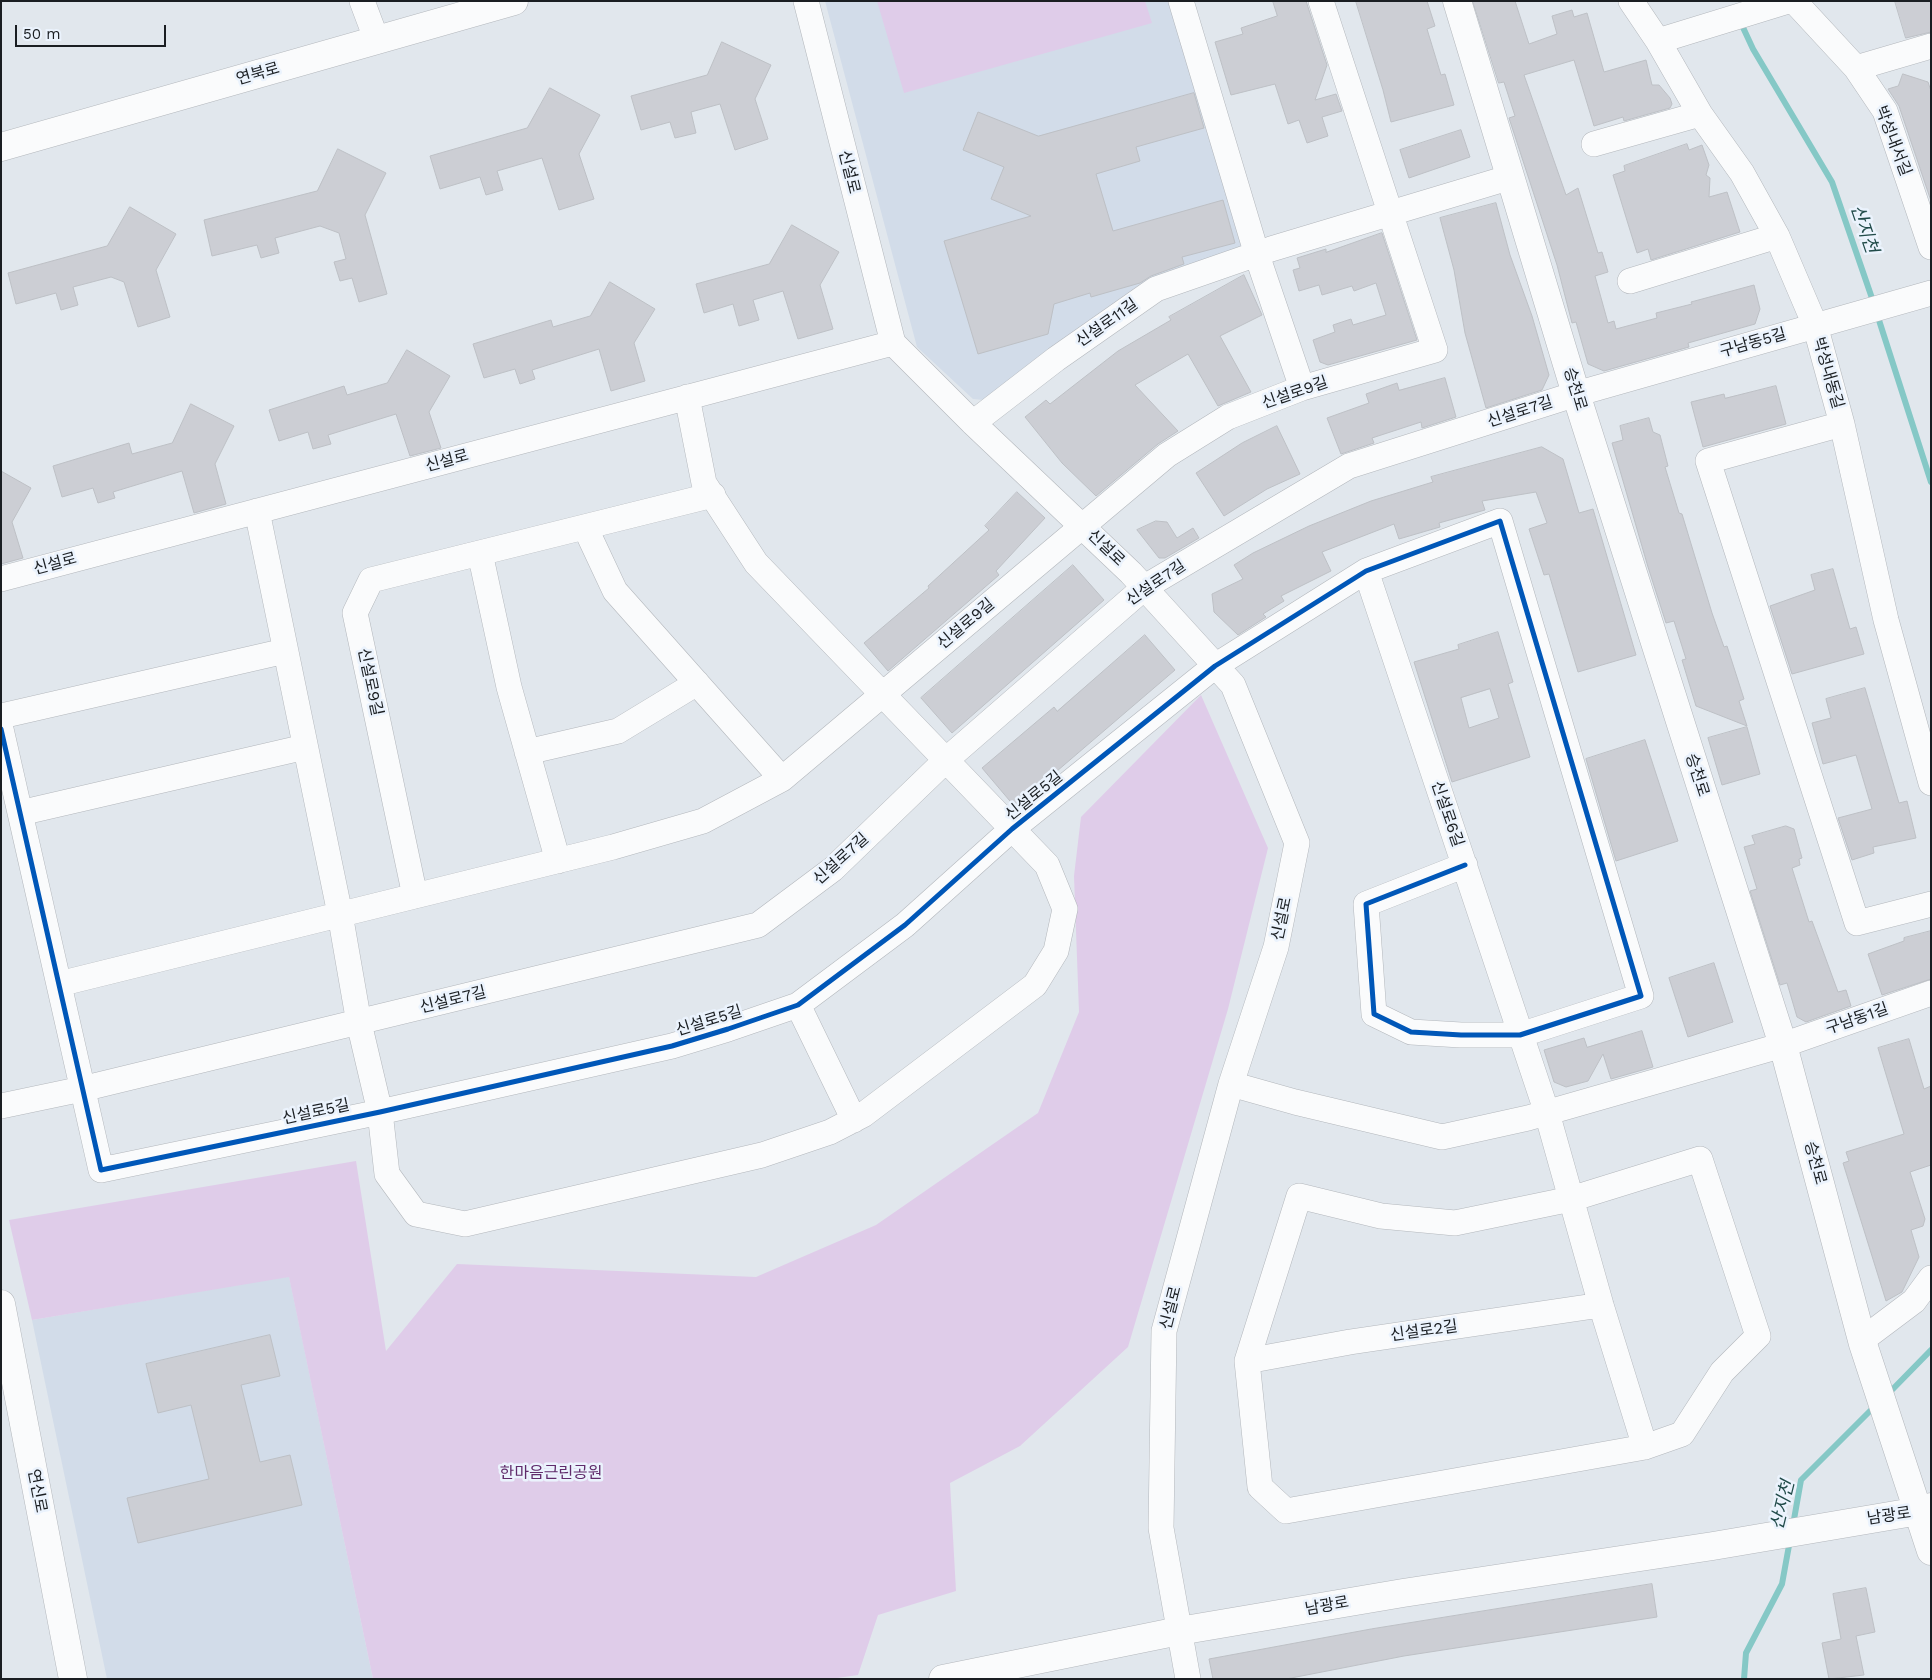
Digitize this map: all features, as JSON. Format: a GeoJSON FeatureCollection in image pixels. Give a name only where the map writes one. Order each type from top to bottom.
{"type":"FeatureCollection","features":[{"type":"Feature","properties":{"kind":"main road","name":"연북로"},"geometry":{"type":"LineString","coordinates":[[1,147],[514,1]]}},
{"type":"Feature","properties":{"kind":"main road","name":"승천로"},"geometry":{"type":"LineString","coordinates":[[1457,1],[1576,394],[1783,1045],[1863,1342],[1904,1463],[1925,1509],[1931,1551]]}},
{"type":"Feature","properties":{"kind":"main road","name":"연신로"},"geometry":{"type":"LineString","coordinates":[[1,1304],[73,1679]]}},
{"type":"Feature","properties":{"kind":"main road","name":"남광로"},"geometry":{"type":"LineString","coordinates":[[943,1679],[1179,1631],[1477,1581],[1713,1546],[1925,1509]]}},
{"type":"Feature","properties":{"kind":"street"},"geometry":{"type":"LineString","coordinates":[[362,1],[377,41]]}},
{"type":"Feature","properties":{"kind":"street","name":"신설로"},"geometry":{"type":"LineString","coordinates":[[806,1],[893,343],[973,423],[1145,587],[1234,685],[1297,843],[1276,947],[1231,1084],[1164,1331],[1161,1528],[1188,1679]]}},
{"type":"Feature","properties":{"kind":"street"},"geometry":{"type":"LineString","coordinates":[[1181,1],[1257,255],[1302,388]]}},
{"type":"Feature","properties":{"kind":"street","name":"신설로9길"},"geometry":{"type":"LineString","coordinates":[[59,984],[558,861],[703,821],[782,779],[1167,455],[1228,417],[1302,388],[1435,350],[1321,1]]}},
{"type":"Feature","properties":{"kind":"street","name":"박성내동길"},"geometry":{"type":"LineString","coordinates":[[1631,1],[1658,41],[1700,114],[1742,173],[1824,323],[1842,424],[1886,620],[1931,783]]}},
{"type":"Feature","properties":{"kind":"street"},"geometry":{"type":"LineString","coordinates":[[1658,41],[1788,1]]}},
{"type":"Feature","properties":{"kind":"street","name":"박성내서길"},"geometry":{"type":"LineString","coordinates":[[1794,1],[1856,68],[1885,111],[1931,247]]}},
{"type":"Feature","properties":{"kind":"street"},"geometry":{"type":"LineString","coordinates":[[1856,68],[1931,46]]}},
{"type":"Feature","properties":{"kind":"street"},"geometry":{"type":"LineString","coordinates":[[1594,144],[1700,114]]}},
{"type":"Feature","properties":{"kind":"street","name":"신설로11길"},"geometry":{"type":"LineString","coordinates":[[973,423],[1056,359],[1156,289],[1257,255],[1511,176]]}},
{"type":"Feature","properties":{"kind":"street"},"geometry":{"type":"LineString","coordinates":[[1630,281],[1777,236]]}},
{"type":"Feature","properties":{"kind":"street","name":"구남동5길"},"geometry":{"type":"LineString","coordinates":[[1576,394],[1922,295]]}},
{"type":"Feature","properties":{"kind":"street","name":"신설로"},"geometry":{"type":"LineString","coordinates":[[1,579],[893,343]]}},
{"type":"Feature","properties":{"kind":"street","name":"신설로7길"},"geometry":{"type":"LineString","coordinates":[[1,1106],[82,1090],[758,925],[833,869],[946,760],[1145,587],[1349,466],[1576,394]]}},
{"type":"Feature","properties":{"kind":"street"},"geometry":{"type":"LineString","coordinates":[[687,397],[704,483],[756,563],[1012,829]]}},
{"type":"Feature","properties":{"kind":"street"},"geometry":{"type":"LineString","coordinates":[[1842,424],[1708,462],[1857,923],[1931,904]]}},
{"type":"Feature","properties":{"kind":"street","name":"신설로9길"},"geometry":{"type":"LineString","coordinates":[[415,896],[355,613],[371,580],[713,495]]}},
{"type":"Feature","properties":{"kind":"street"},"geometry":{"type":"LineString","coordinates":[[257,511],[340,914],[360,1022],[380,1112]]}},
{"type":"Feature","properties":{"kind":"street","name":"신설로5길"},"geometry":{"type":"LineString","coordinates":[[82,1090],[100,1170],[380,1112],[672,1046],[798,1005],[905,925],[1012,829],[1215,666],[1366,572],[1500,521],[1641,996],[1520,1035]]}},
{"type":"Feature","properties":{"kind":"street"},"geometry":{"type":"LineString","coordinates":[[585,527],[615,590],[782,779]]}},
{"type":"Feature","properties":{"kind":"street"},"geometry":{"type":"LineString","coordinates":[[480,553],[509,687],[558,861]]}},
{"type":"Feature","properties":{"kind":"street","name":"신설로6길"},"geometry":{"type":"LineString","coordinates":[[1366,572],[1547,1113]]}},
{"type":"Feature","properties":{"kind":"street"},"geometry":{"type":"LineString","coordinates":[[1,716],[286,651]]}},
{"type":"Feature","properties":{"kind":"street"},"geometry":{"type":"LineString","coordinates":[[527,752],[618,731],[697,682]]}},
{"type":"Feature","properties":{"kind":"street"},"geometry":{"type":"LineString","coordinates":[[1,729],[82,1090]]}},
{"type":"Feature","properties":{"kind":"street"},"geometry":{"type":"LineString","coordinates":[[20,813],[305,747]]}},
{"type":"Feature","properties":{"kind":"street","name":"신설로5길"},"geometry":{"type":"LineString","coordinates":[[380,1112],[387,1174],[416,1214],[465,1224],[762,1155],[830,1132],[871,1110],[1035,984],[1056,951],[1065,909],[1047,865],[1012,829]]}},
{"type":"Feature","properties":{"kind":"street"},"geometry":{"type":"LineString","coordinates":[[1465,865],[1366,904],[1374,1014],[1411,1032],[1461,1035],[1520,1035]]}},
{"type":"Feature","properties":{"kind":"street","name":"구남동1길"},"geometry":{"type":"LineString","coordinates":[[1231,1084],[1295,1102],[1442,1137],[1547,1113],[1783,1045],[1931,993]]}},
{"type":"Feature","properties":{"kind":"street"},"geometry":{"type":"LineString","coordinates":[[798,1005],[854,1120]]}},
{"type":"Feature","properties":{"kind":"street"},"geometry":{"type":"LineString","coordinates":[[1547,1113],[1600,1305],[1644,1447]]}},
{"type":"Feature","properties":{"kind":"street"},"geometry":{"type":"LineString","coordinates":[[1700,1159],[1758,1336],[1722,1372],[1682,1434],[1644,1447],[1286,1511],[1260,1487],[1247,1361],[1299,1196],[1381,1216],[1455,1223],[1571,1199],[1700,1159]]}},
{"type":"Feature","properties":{"kind":"street"},"geometry":{"type":"LineString","coordinates":[[1863,1342],[1914,1300],[1931,1278]]}},
{"type":"Feature","properties":{"kind":"street","name":"신설로2길"},"geometry":{"type":"LineString","coordinates":[[1247,1361],[1350,1342],[1600,1305]]}},
{"type":"Feature","properties":{"kind":"shaded area"},"geometry":{"type":"Polygon","coordinates":[[[825,1],[1174,1],[1249,250],[984,400],[973,399],[917,347],[825,1]]]}},
{"type":"Feature","properties":{"kind":"shaded area"},"geometry":{"type":"Polygon","coordinates":[[[289,1276],[373,1679],[107,1679],[32,1320],[289,1276]]]}},
{"type":"Feature","properties":{"kind":"green space"},"geometry":{"type":"Polygon","coordinates":[[[877,1],[1145,1],[1152,23],[904,93],[877,1]]]}},
{"type":"Feature","properties":{"kind":"green space","name":"한마음근린공원"},"geometry":{"type":"Polygon","coordinates":[[[1201,695],[1268,848],[1228,1009],[1128,1347],[1020,1446],[950,1483],[956,1591],[878,1615],[858,1675],[830,1679],[373,1679],[289,1277],[32,1320],[9,1220],[356,1161],[386,1351],[457,1264],[756,1277],[876,1225],[1038,1113],[1079,1012],[1074,876],[1081,817],[1201,695]]]}},
{"type":"Feature","properties":{"kind":"building"},"geometry":{"type":"Polygon","coordinates":[[[1273,1],[1306,1],[1327,65],[1315,100],[1336,94],[1342,111],[1322,117],[1328,136],[1307,143],[1299,120],[1288,124],[1275,84],[1231,95],[1215,42],[1243,34],[1241,28],[1277,16],[1273,1]]]}},
{"type":"Feature","properties":{"kind":"building"},"geometry":{"type":"Polygon","coordinates":[[[1356,1],[1427,1],[1435,26],[1427,29],[1441,75],[1445,74],[1454,105],[1391,122],[1356,1]]]}},
{"type":"Feature","properties":{"kind":"building"},"geometry":{"type":"Polygon","coordinates":[[[1473,1],[1515,1],[1529,44],[1557,34],[1552,16],[1572,10],[1574,17],[1587,13],[1604,72],[1646,60],[1652,85],[1659,85],[1670,98],[1672,104],[1670,108],[1624,121],[1623,117],[1594,126],[1574,60],[1524,75],[1566,195],[1578,188],[1598,253],[1602,252],[1608,272],[1595,276],[1608,323],[1614,321],[1616,329],[1657,318],[1656,313],[1754,285],[1760,309],[1755,324],[1688,343],[1689,347],[1604,371],[1588,364],[1576,322],[1572,323],[1557,265],[1509,118],[1515,116],[1504,82],[1499,83],[1473,1]]]}},
{"type":"Feature","properties":{"kind":"building"},"geometry":{"type":"Polygon","coordinates":[[[1895,1],[1931,1],[1931,32],[1906,38],[1895,1]]]}},
{"type":"Feature","properties":{"kind":"building"},"geometry":{"type":"Polygon","coordinates":[[[722,42],[771,65],[755,99],[768,139],[735,150],[720,104],[691,112],[696,133],[675,138],[670,122],[641,130],[631,96],[707,75],[722,42]]]}},
{"type":"Feature","properties":{"kind":"building"},"geometry":{"type":"Polygon","coordinates":[[[1903,74],[1928,82],[1931,91],[1931,201],[1899,106],[1888,89],[1898,86],[1903,74]]]}},
{"type":"Feature","properties":{"kind":"building"},"geometry":{"type":"Polygon","coordinates":[[[550,88],[600,115],[579,154],[594,199],[559,210],[542,158],[497,171],[503,190],[486,195],[480,177],[440,189],[430,156],[527,128],[550,88]]]}},
{"type":"Feature","properties":{"kind":"building"},"geometry":{"type":"Polygon","coordinates":[[[1194,93],[1204,128],[1136,147],[1140,161],[1096,174],[1113,231],[1223,200],[1235,243],[1182,257],[1184,264],[1151,276],[1140,283],[1091,297],[1090,293],[1054,304],[1048,334],[978,354],[944,241],[1031,216],[991,199],[1004,167],[963,150],[978,112],[1038,136],[1194,93]]]}},
{"type":"Feature","properties":{"kind":"building"},"geometry":{"type":"Polygon","coordinates":[[[1461,130],[1470,157],[1409,178],[1400,150],[1461,130]]]}},
{"type":"Feature","properties":{"kind":"building"},"geometry":{"type":"Polygon","coordinates":[[[1687,144],[1689,150],[1702,145],[1709,165],[1706,175],[1710,178],[1709,197],[1727,192],[1740,232],[1651,260],[1648,249],[1637,253],[1613,175],[1625,171],[1624,166],[1687,144]]]}},
{"type":"Feature","properties":{"kind":"building"},"geometry":{"type":"Polygon","coordinates":[[[338,149],[386,173],[365,215],[387,294],[359,302],[352,278],[340,281],[334,262],[346,259],[339,233],[320,226],[275,238],[279,253],[261,258],[257,245],[212,256],[204,220],[317,191],[338,149]]]}},
{"type":"Feature","properties":{"kind":"building"},"geometry":{"type":"Polygon","coordinates":[[[1496,203],[1510,255],[1532,316],[1549,375],[1542,390],[1486,408],[1465,333],[1454,270],[1440,218],[1496,203]]]}},
{"type":"Feature","properties":{"kind":"building"},"geometry":{"type":"Polygon","coordinates":[[[130,207],[176,234],[156,270],[170,317],[138,327],[124,282],[111,277],[73,287],[78,305],[61,310],[56,293],[16,304],[8,273],[107,246],[130,207]]]}},
{"type":"Feature","properties":{"kind":"building"},"geometry":{"type":"Polygon","coordinates":[[[792,225],[839,252],[820,285],[833,329],[798,339],[783,291],[753,300],[759,320],[739,326],[733,304],[704,313],[696,284],[769,264],[792,225]]]}},
{"type":"Feature","properties":{"kind":"building"},"geometry":{"type":"Polygon","coordinates":[[[1382,233],[1417,340],[1328,365],[1320,362],[1313,340],[1335,332],[1333,325],[1351,319],[1353,325],[1386,315],[1376,283],[1354,291],[1352,286],[1322,295],[1319,285],[1299,291],[1293,270],[1300,268],[1297,258],[1326,249],[1326,252],[1382,233]]]}},
{"type":"Feature","properties":{"kind":"building"},"geometry":{"type":"Polygon","coordinates":[[[1244,275],[1262,315],[1220,336],[1251,392],[1218,406],[1188,354],[1135,385],[1178,431],[1158,444],[1096,496],[1062,463],[1025,417],[1046,400],[1050,404],[1118,351],[1171,320],[1169,317],[1244,275]]]}},
{"type":"Feature","properties":{"kind":"building"},"geometry":{"type":"Polygon","coordinates":[[[610,282],[655,309],[634,343],[645,381],[611,391],[599,349],[532,370],[535,379],[520,384],[515,369],[484,378],[473,344],[551,320],[553,327],[590,316],[610,282]]]}},
{"type":"Feature","properties":{"kind":"building"},"geometry":{"type":"Polygon","coordinates":[[[407,350],[450,376],[429,412],[441,448],[410,456],[396,414],[328,435],[331,444],[313,449],[308,432],[279,441],[269,410],[344,386],[347,395],[387,383],[407,350]]]}},
{"type":"Feature","properties":{"kind":"building"},"geometry":{"type":"Polygon","coordinates":[[[1445,378],[1456,417],[1422,428],[1421,422],[1372,438],[1374,443],[1341,454],[1327,418],[1369,403],[1366,394],[1397,383],[1399,390],[1445,378]]]}},
{"type":"Feature","properties":{"kind":"building"},"geometry":{"type":"Polygon","coordinates":[[[1776,386],[1786,424],[1703,447],[1691,402],[1724,394],[1725,398],[1776,386]]]}},
{"type":"Feature","properties":{"kind":"building"},"geometry":{"type":"Polygon","coordinates":[[[191,404],[234,426],[215,464],[226,504],[194,513],[182,471],[113,492],[115,498],[98,503],[93,488],[62,497],[53,466],[129,443],[132,454],[172,443],[191,404]]]}},
{"type":"Feature","properties":{"kind":"building"},"geometry":{"type":"Polygon","coordinates":[[[1649,418],[1653,432],[1660,435],[1668,466],[1665,467],[1679,513],[1682,514],[1712,613],[1724,647],[1727,646],[1744,699],[1739,701],[1747,726],[1696,706],[1682,660],[1686,659],[1674,621],[1666,623],[1648,567],[1612,443],[1623,440],[1620,426],[1649,418]]]}},
{"type":"Feature","properties":{"kind":"building"},"geometry":{"type":"Polygon","coordinates":[[[1277,426],[1300,474],[1267,489],[1224,516],[1196,473],[1242,443],[1277,426]]]}},
{"type":"Feature","properties":{"kind":"building"},"geometry":{"type":"Polygon","coordinates":[[[1542,447],[1563,459],[1579,513],[1593,509],[1636,655],[1578,672],[1549,574],[1544,575],[1529,529],[1547,523],[1536,492],[1482,501],[1485,510],[1439,523],[1440,527],[1399,539],[1394,524],[1322,552],[1331,571],[1281,596],[1284,601],[1263,614],[1266,617],[1238,635],[1214,612],[1212,594],[1243,579],[1234,565],[1253,553],[1309,526],[1371,501],[1433,482],[1431,477],[1542,447]]]}},
{"type":"Feature","properties":{"kind":"building"},"geometry":{"type":"Polygon","coordinates":[[[1,471],[31,488],[12,522],[23,558],[1,564],[1,471]]]}},
{"type":"Feature","properties":{"kind":"building"},"geometry":{"type":"Polygon","coordinates":[[[1017,492],[1045,518],[996,571],[999,575],[888,671],[864,643],[929,588],[928,586],[989,530],[985,526],[1017,492]]]}},
{"type":"Feature","properties":{"kind":"building"},"geometry":{"type":"Polygon","coordinates":[[[1156,521],[1167,522],[1177,538],[1193,528],[1199,538],[1165,558],[1159,558],[1137,530],[1156,521]]]}},
{"type":"Feature","properties":{"kind":"building"},"geometry":{"type":"Polygon","coordinates":[[[1073,565],[1104,600],[952,733],[921,698],[1073,565]]]}},
{"type":"Feature","properties":{"kind":"building"},"geometry":{"type":"Polygon","coordinates":[[[1833,569],[1850,629],[1856,627],[1864,654],[1792,674],[1770,606],[1815,590],[1811,575],[1833,569]]]}},
{"type":"Feature","properties":{"kind":"building"},"geometry":{"type":"Polygon","coordinates":[[[1498,632],[1513,682],[1508,684],[1530,757],[1452,782],[1414,662],[1459,649],[1458,645],[1498,632]],[[1490,689],[1461,698],[1469,728],[1499,718],[1490,689]]]}},
{"type":"Feature","properties":{"kind":"building"},"geometry":{"type":"Polygon","coordinates":[[[1145,635],[1175,670],[1015,807],[982,768],[1054,707],[1057,711],[1145,635]]]}},
{"type":"Feature","properties":{"kind":"building"},"geometry":{"type":"Polygon","coordinates":[[[1865,688],[1899,803],[1907,801],[1916,838],[1873,847],[1874,853],[1852,860],[1838,818],[1872,809],[1856,755],[1823,764],[1812,723],[1831,718],[1826,699],[1865,688]]]}},
{"type":"Feature","properties":{"kind":"building"},"geometry":{"type":"Polygon","coordinates":[[[1747,727],[1760,774],[1722,785],[1708,738],[1747,727]]]}},
{"type":"Feature","properties":{"kind":"building"},"geometry":{"type":"Polygon","coordinates":[[[1645,740],[1678,841],[1616,861],[1586,759],[1645,740]]]}},
{"type":"Feature","properties":{"kind":"building"},"geometry":{"type":"Polygon","coordinates":[[[1786,826],[1794,829],[1802,858],[1799,859],[1800,865],[1792,868],[1809,922],[1812,921],[1838,992],[1846,990],[1851,1006],[1806,1022],[1797,1017],[1787,983],[1780,985],[1750,891],[1757,889],[1744,847],[1755,844],[1752,836],[1786,826]]]}},
{"type":"Feature","properties":{"kind":"building"},"geometry":{"type":"Polygon","coordinates":[[[1931,931],[1931,979],[1882,995],[1868,954],[1904,941],[1904,938],[1931,931]]]}},
{"type":"Feature","properties":{"kind":"building"},"geometry":{"type":"Polygon","coordinates":[[[1714,963],[1733,1022],[1688,1037],[1669,978],[1714,963]]]}},
{"type":"Feature","properties":{"kind":"building"},"geometry":{"type":"Polygon","coordinates":[[[1642,1031],[1653,1067],[1611,1079],[1603,1054],[1588,1081],[1566,1087],[1554,1082],[1544,1050],[1584,1038],[1587,1047],[1642,1031]]]}},
{"type":"Feature","properties":{"kind":"building"},"geometry":{"type":"Polygon","coordinates":[[[1909,1039],[1924,1089],[1931,1086],[1931,1165],[1910,1172],[1925,1219],[1923,1226],[1911,1230],[1919,1257],[1902,1292],[1886,1301],[1843,1163],[1849,1161],[1846,1152],[1904,1134],[1878,1048],[1909,1039]]]}},
{"type":"Feature","properties":{"kind":"building"},"geometry":{"type":"Polygon","coordinates":[[[270,1335],[280,1376],[241,1385],[260,1462],[290,1455],[302,1505],[138,1543],[127,1498],[209,1479],[191,1405],[158,1413],[146,1364],[270,1335]]]}},
{"type":"Feature","properties":{"kind":"building"},"geometry":{"type":"Polygon","coordinates":[[[1652,1584],[1657,1617],[1404,1656],[1286,1679],[1213,1679],[1209,1659],[1371,1629],[1652,1584]]]}},
{"type":"Feature","properties":{"kind":"building"},"geometry":{"type":"Polygon","coordinates":[[[1866,1588],[1875,1632],[1856,1636],[1864,1675],[1829,1679],[1822,1643],[1841,1639],[1833,1594],[1866,1588]]]}},
{"type":"Feature","properties":{"kind":"waterway","name":"산지천"},"geometry":{"type":"LineString","coordinates":[[1740,21],[1753,49],[1832,182],[1874,304]]}},
{"type":"Feature","properties":{"kind":"waterway","name":"산지천"},"geometry":{"type":"LineString","coordinates":[[1877,314],[1931,482]]}},
{"type":"Feature","properties":{"kind":"waterway","name":"산지천"},"geometry":{"type":"LineString","coordinates":[[1888,1394],[1931,1350]]}},
{"type":"Feature","properties":{"kind":"waterway","name":"산지천"},"geometry":{"type":"LineString","coordinates":[[1793,1525],[1801,1480],[1875,1406]]}},
{"type":"Feature","properties":{"kind":"waterway","name":"산지천"},"geometry":{"type":"LineString","coordinates":[[1744,1679],[1746,1653],[1782,1584],[1790,1540]]}},
{"type":"Feature","properties":{"kind":"cycle path"},"geometry":{"type":"LineString","coordinates":[[1,729],[101,1170],[380,1112],[672,1046],[798,1005],[905,925],[1012,829],[1215,666],[1366,571],[1500,521],[1641,996],[1520,1035],[1461,1035],[1411,1032],[1374,1014],[1366,904],[1465,865]]}}]}
